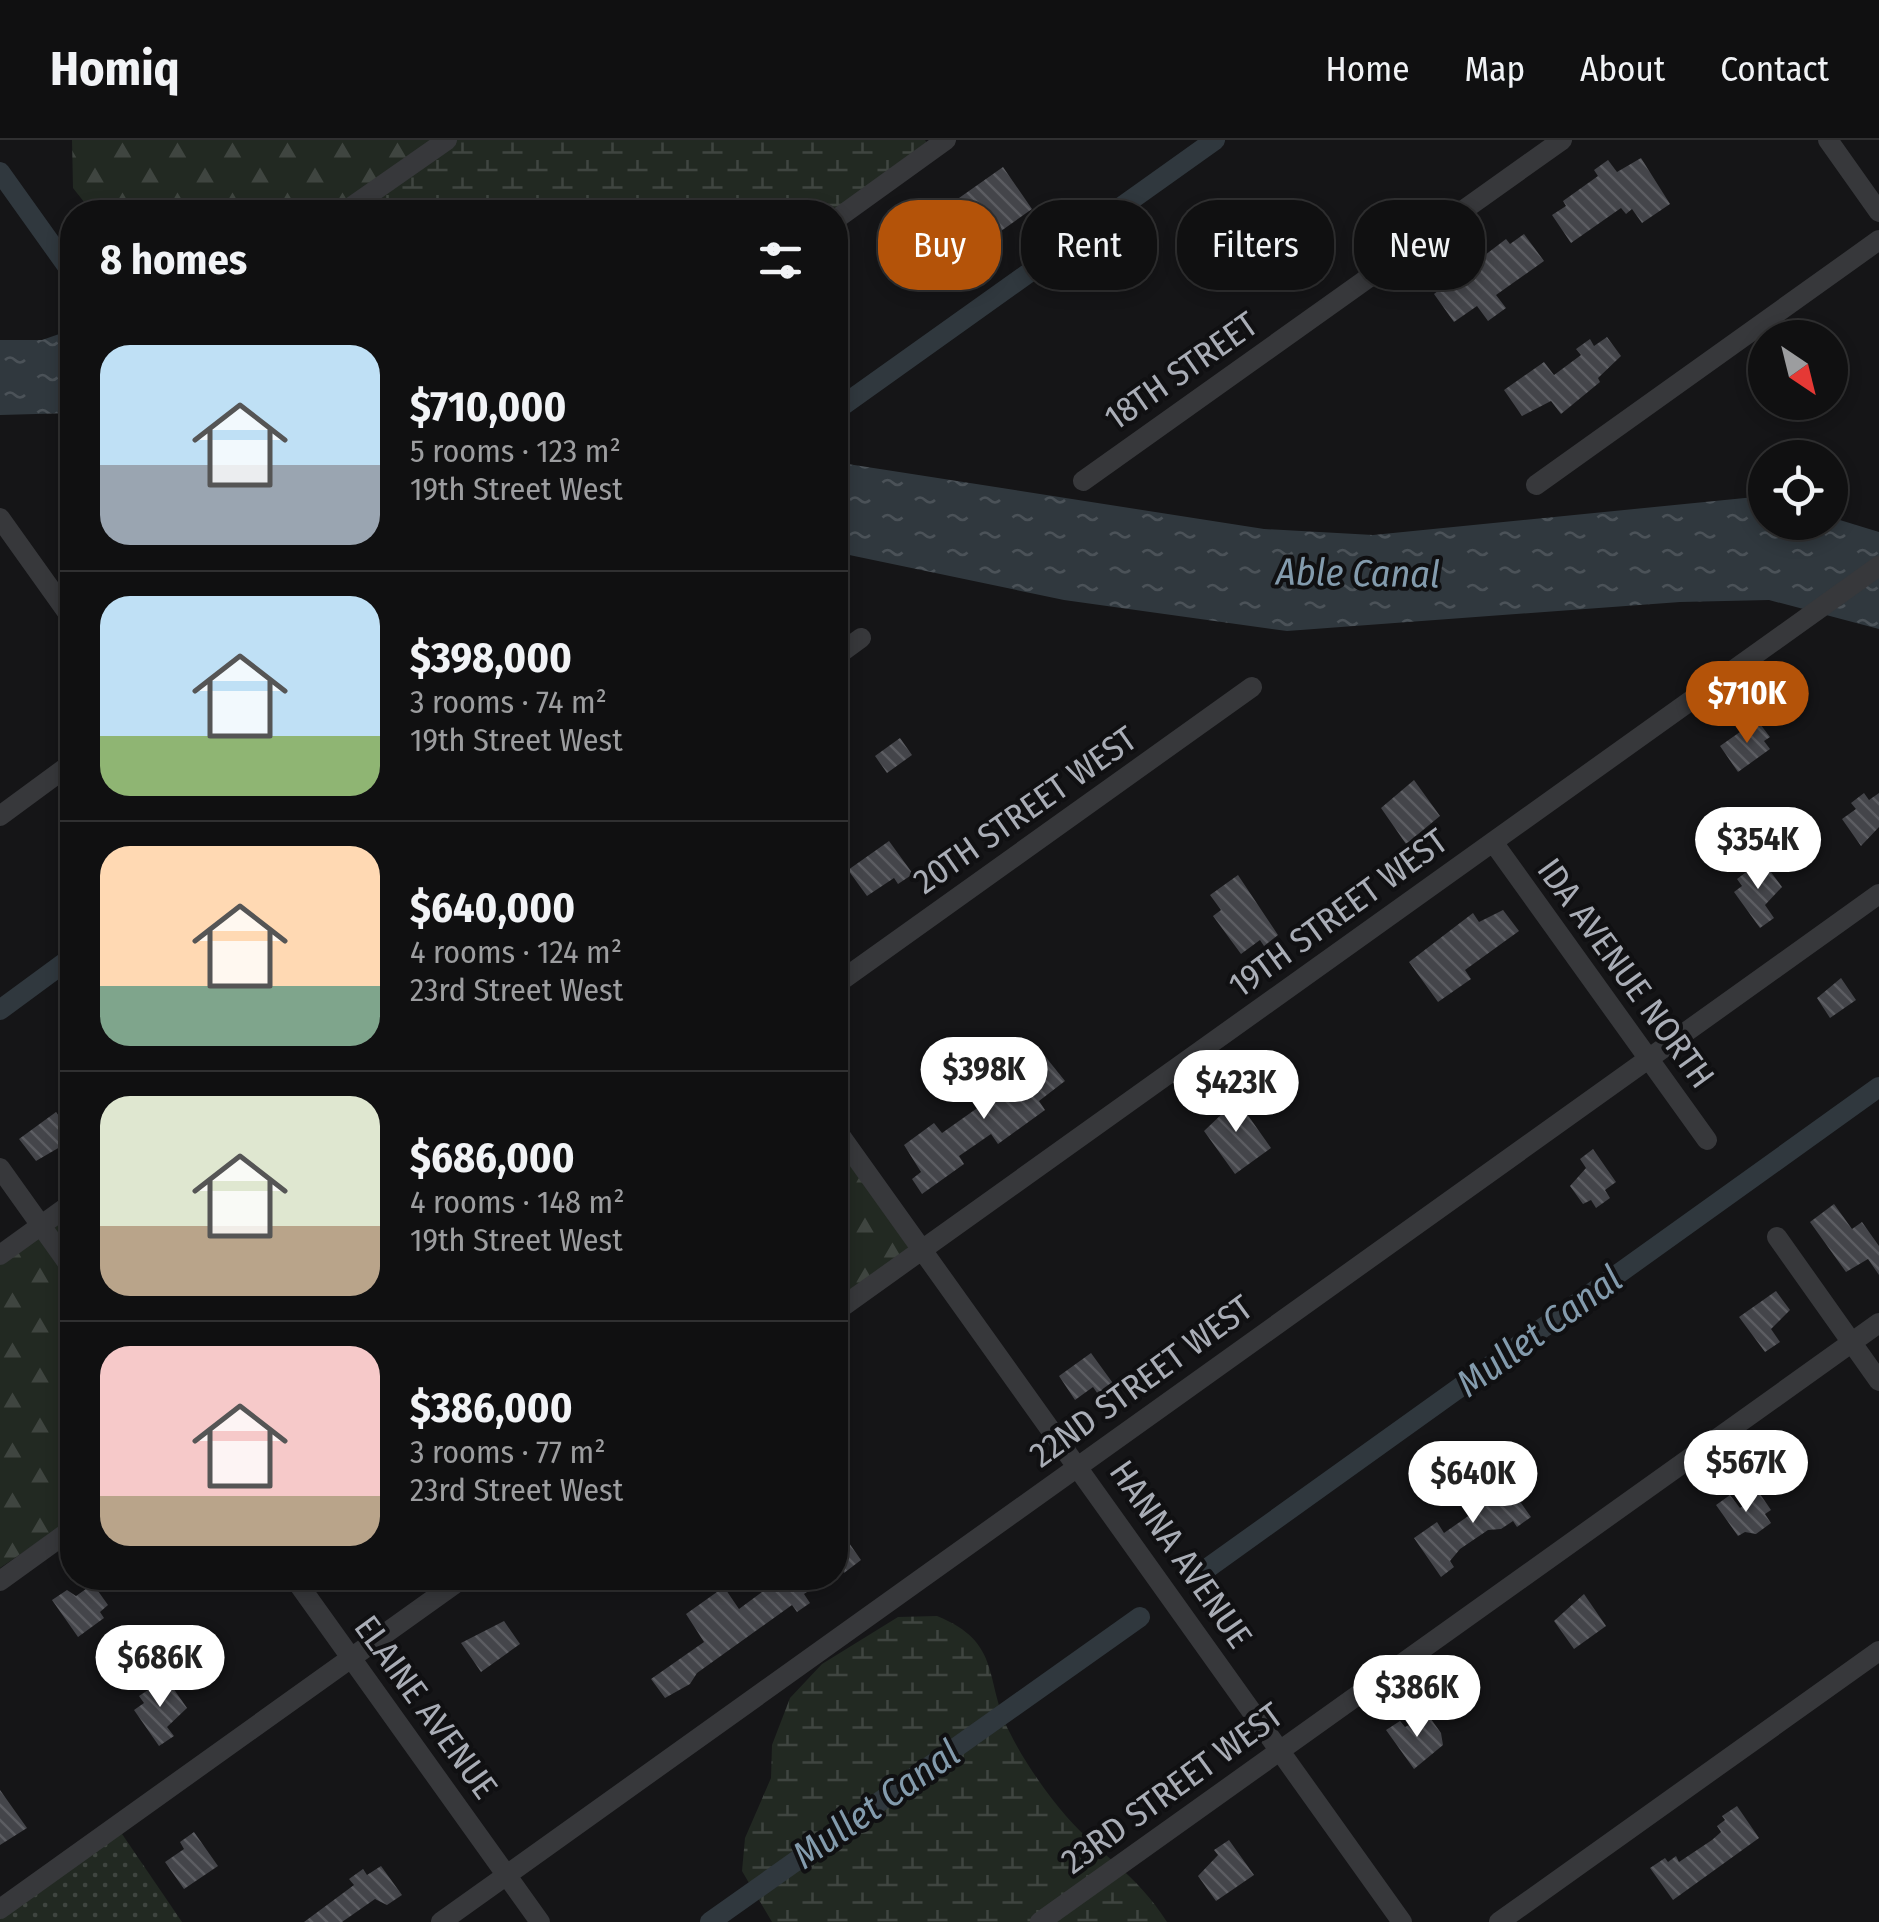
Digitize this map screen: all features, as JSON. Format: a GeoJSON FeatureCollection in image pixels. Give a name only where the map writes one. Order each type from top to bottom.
{"type":"FeatureCollection","features":[{"type":"Feature","properties":{"kind":"street"},"geometry":{"type":"LineString","coordinates":[[361,200],[447,140]]}},
{"type":"Feature","properties":{"kind":"street","name":"18TH STREET"},"geometry":{"type":"LineString","coordinates":[[1083,481],[1562,140]]}},
{"type":"Feature","properties":{"kind":"street"},"geometry":{"type":"LineString","coordinates":[[1828,140],[1879,212]]}},
{"type":"Feature","properties":{"kind":"street"},"geometry":{"type":"LineString","coordinates":[[848,210],[934,143]]}},
{"type":"Feature","properties":{"kind":"street"},"geometry":{"type":"LineString","coordinates":[[1536,485],[1879,240]]}},
{"type":"Feature","properties":{"kind":"street"},"geometry":{"type":"LineString","coordinates":[[0,518],[60,602]]}},
{"type":"Feature","properties":{"kind":"street","name":"19TH STREET WEST"},"geometry":{"type":"LineString","coordinates":[[848,1303],[1879,566]]}},
{"type":"Feature","properties":{"kind":"street"},"geometry":{"type":"LineString","coordinates":[[848,648],[861,638]]}},
{"type":"Feature","properties":{"kind":"street","name":"20TH STREET WEST"},"geometry":{"type":"LineString","coordinates":[[848,976],[1252,687]]}},
{"type":"Feature","properties":{"kind":"street"},"geometry":{"type":"LineString","coordinates":[[0,816],[60,772]]}},
{"type":"Feature","properties":{"kind":"street","name":"IDA AVENUE NORTH"},"geometry":{"type":"LineString","coordinates":[[1493,842],[1707,1140]]}},
{"type":"Feature","properties":{"kind":"street","name":"22ND STREET WEST"},"geometry":{"type":"LineString","coordinates":[[441,1922],[1879,894]]}},
{"type":"Feature","properties":{"kind":"street","name":"HANNA AVENUE"},"geometry":{"type":"LineString","coordinates":[[848,1146],[1402,1922]]}},
{"type":"Feature","properties":{"kind":"street"},"geometry":{"type":"LineString","coordinates":[[0,1168],[60,1252]]}},
{"type":"Feature","properties":{"kind":"street"},"geometry":{"type":"LineString","coordinates":[[0,1255],[60,1212]]}},
{"type":"Feature","properties":{"kind":"street"},"geometry":{"type":"LineString","coordinates":[[1777,1238],[1879,1381]]}},
{"type":"Feature","properties":{"kind":"street","name":"23RD STREET WEST"},"geometry":{"type":"LineString","coordinates":[[1040,1922],[1879,1322]]}},
{"type":"Feature","properties":{"kind":"street"},"geometry":{"type":"LineString","coordinates":[[0,1581],[60,1538]]}},
{"type":"Feature","properties":{"kind":"street","name":"ELAINE AVENUE"},"geometry":{"type":"LineString","coordinates":[[303,1590],[540,1922]]}},
{"type":"Feature","properties":{"kind":"street"},"geometry":{"type":"LineString","coordinates":[[0,1908],[447,1590]]}},
{"type":"Feature","properties":{"kind":"street"},"geometry":{"type":"LineString","coordinates":[[1499,1922],[1879,1650]]}},
{"type":"Feature","properties":{"kind":"green space"},"geometry":{"type":"Polygon","coordinates":[[[72,140],[447,140],[361,200],[82,200],[73,188],[72,140]]]}},
{"type":"Feature","properties":{"kind":"green space"},"geometry":{"type":"Polygon","coordinates":[[[447,140],[925,140],[936,155],[848,222],[848,200],[372,200],[369,196],[447,140]]]}},
{"type":"Feature","properties":{"kind":"green space"},"geometry":{"type":"Polygon","coordinates":[[[848,1154],[916,1251],[848,1295],[848,1154]]]}},
{"type":"Feature","properties":{"kind":"green space"},"geometry":{"type":"Polygon","coordinates":[[[60,1208],[60,1527],[0,1568],[0,1250],[60,1208]]]}},
{"type":"Feature","properties":{"kind":"green space"},"geometry":{"type":"Polygon","coordinates":[[[937,1616],[958,1627],[982,1651],[1010,1733],[1051,1797],[1079,1830],[1131,1877],[1167,1922],[772,1922],[742,1871],[745,1838],[771,1778],[772,1745],[790,1698],[822,1664],[898,1617],[937,1616]]]}},
{"type":"Feature","properties":{"kind":"green space"},"geometry":{"type":"Polygon","coordinates":[[[120,1831],[182,1922],[0,1922],[0,1916],[120,1831]]]}},
{"type":"Feature","properties":{"kind":"water"},"geometry":{"type":"Polygon","coordinates":[[[60,334],[60,413],[0,415],[0,340],[42,340],[60,334]]]}},
{"type":"Feature","properties":{"kind":"water","name":"Able Canal"},"geometry":{"type":"Polygon","coordinates":[[[848,464],[1264,529],[1373,535],[1748,498],[1748,540],[1848,540],[1848,523],[1879,532],[1879,629],[1769,600],[1680,602],[1287,631],[1064,600],[848,555],[848,464]]]}},
{"type":"Feature","properties":{"kind":"building"},"geometry":{"type":"Polygon","coordinates":[[[1641,158],[1670,204],[1642,223],[1632,209],[1626,214],[1621,208],[1571,243],[1552,215],[1566,206],[1563,201],[1598,176],[1594,170],[1608,160],[1617,172],[1641,158]]]}},
{"type":"Feature","properties":{"kind":"building"},"geometry":{"type":"Polygon","coordinates":[[[1003,167],[1026,200],[1021,200],[1021,217],[1001,231],[1001,200],[959,198],[1003,167]]]}},
{"type":"Feature","properties":{"kind":"building"},"geometry":{"type":"Polygon","coordinates":[[[1524,234],[1544,261],[1496,295],[1506,308],[1488,321],[1477,306],[1454,322],[1434,294],[1439,290],[1485,290],[1485,255],[1506,239],[1510,244],[1524,234]]]}},
{"type":"Feature","properties":{"kind":"building"},"geometry":{"type":"Polygon","coordinates":[[[1607,337],[1621,356],[1598,378],[1600,382],[1561,414],[1551,401],[1522,416],[1504,390],[1544,362],[1554,375],[1581,355],[1576,349],[1590,339],[1594,346],[1607,337]]]}},
{"type":"Feature","properties":{"kind":"building"},"geometry":{"type":"Polygon","coordinates":[[[1757,720],[1770,737],[1764,741],[1770,749],[1738,772],[1720,746],[1757,720]]]}},
{"type":"Feature","properties":{"kind":"building"},"geometry":{"type":"Polygon","coordinates":[[[900,738],[912,755],[887,773],[875,756],[900,738]]]}},
{"type":"Feature","properties":{"kind":"building"},"geometry":{"type":"Polygon","coordinates":[[[1414,780],[1440,816],[1406,844],[1381,808],[1414,780]]]}},
{"type":"Feature","properties":{"kind":"building"},"geometry":{"type":"Polygon","coordinates":[[[1864,793],[1869,800],[1879,793],[1879,827],[1861,846],[1842,819],[1856,809],[1851,803],[1864,793]]]}},
{"type":"Feature","properties":{"kind":"building"},"geometry":{"type":"Polygon","coordinates":[[[889,841],[913,874],[898,884],[894,878],[867,896],[848,870],[889,841]]]}},
{"type":"Feature","properties":{"kind":"building"},"geometry":{"type":"Polygon","coordinates":[[[1762,860],[1782,887],[1765,905],[1774,918],[1760,928],[1734,892],[1742,886],[1737,879],[1762,860]]]}},
{"type":"Feature","properties":{"kind":"building"},"geometry":{"type":"Polygon","coordinates":[[[1238,875],[1278,935],[1264,946],[1260,940],[1241,954],[1213,916],[1221,910],[1210,895],[1238,875]]]}},
{"type":"Feature","properties":{"kind":"building"},"geometry":{"type":"Polygon","coordinates":[[[1503,910],[1519,931],[1465,970],[1471,979],[1438,1002],[1409,962],[1473,913],[1479,922],[1503,910]]]}},
{"type":"Feature","properties":{"kind":"building"},"geometry":{"type":"Polygon","coordinates":[[[1841,978],[1856,1000],[1830,1018],[1817,998],[1841,978]]]}},
{"type":"Feature","properties":{"kind":"building"},"geometry":{"type":"Polygon","coordinates":[[[1040,1050],[1065,1081],[1039,1101],[1045,1110],[998,1144],[991,1134],[959,1156],[964,1164],[922,1194],[912,1179],[921,1172],[904,1145],[934,1123],[942,1133],[1007,1087],[1015,1079],[1010,1072],[1040,1050]]]}},
{"type":"Feature","properties":{"kind":"building"},"geometry":{"type":"Polygon","coordinates":[[[1230,1090],[1271,1148],[1235,1174],[1204,1131],[1224,1112],[1215,1100],[1230,1090]]]}},
{"type":"Feature","properties":{"kind":"building"},"geometry":{"type":"Polygon","coordinates":[[[56,1112],[60,1118],[60,1147],[36,1161],[19,1139],[56,1112]]]}},
{"type":"Feature","properties":{"kind":"building"},"geometry":{"type":"Polygon","coordinates":[[[1593,1149],[1616,1182],[1605,1190],[1610,1198],[1596,1208],[1591,1200],[1583,1204],[1570,1186],[1586,1168],[1580,1159],[1593,1149]]]}},
{"type":"Feature","properties":{"kind":"building"},"geometry":{"type":"Polygon","coordinates":[[[1834,1204],[1852,1229],[1862,1222],[1879,1246],[1879,1275],[1868,1259],[1846,1272],[1810,1222],[1834,1204]]]}},
{"type":"Feature","properties":{"kind":"building"},"geometry":{"type":"Polygon","coordinates":[[[1776,1291],[1790,1310],[1771,1329],[1780,1342],[1765,1352],[1739,1317],[1776,1291]]]}},
{"type":"Feature","properties":{"kind":"building"},"geometry":{"type":"Polygon","coordinates":[[[1091,1353],[1115,1386],[1100,1397],[1093,1387],[1075,1400],[1059,1376],[1091,1353]]]}},
{"type":"Feature","properties":{"kind":"building"},"geometry":{"type":"Polygon","coordinates":[[[1504,1479],[1531,1517],[1517,1527],[1513,1521],[1501,1529],[1488,1530],[1460,1549],[1450,1561],[1454,1567],[1441,1577],[1414,1538],[1437,1522],[1444,1533],[1474,1512],[1469,1504],[1504,1479]]]}},
{"type":"Feature","properties":{"kind":"building"},"geometry":{"type":"Polygon","coordinates":[[[1760,1494],[1771,1510],[1765,1514],[1771,1523],[1756,1534],[1745,1532],[1738,1536],[1716,1505],[1730,1495],[1740,1508],[1760,1494]]]}},
{"type":"Feature","properties":{"kind":"building"},"geometry":{"type":"Polygon","coordinates":[[[848,1542],[861,1560],[848,1570],[848,1542]]]}},
{"type":"Feature","properties":{"kind":"building"},"geometry":{"type":"Polygon","coordinates":[[[67,1590],[76,1596],[84,1590],[97,1590],[108,1605],[100,1612],[104,1618],[78,1637],[52,1600],[67,1590]]]}},
{"type":"Feature","properties":{"kind":"building"},"geometry":{"type":"Polygon","coordinates":[[[720,1590],[726,1590],[739,1609],[765,1590],[810,1590],[804,1594],[810,1603],[797,1612],[792,1605],[697,1673],[690,1684],[665,1698],[651,1679],[704,1642],[686,1614],[720,1590]]]}},
{"type":"Feature","properties":{"kind":"building"},"geometry":{"type":"Polygon","coordinates":[[[1584,1594],[1606,1626],[1574,1649],[1554,1621],[1584,1594]]]}},
{"type":"Feature","properties":{"kind":"building"},"geometry":{"type":"Polygon","coordinates":[[[504,1621],[520,1644],[481,1672],[461,1643],[504,1621]]]}},
{"type":"Feature","properties":{"kind":"building"},"geometry":{"type":"Polygon","coordinates":[[[166,1678],[187,1708],[167,1727],[174,1736],[159,1746],[134,1710],[144,1703],[139,1696],[166,1678]]]}},
{"type":"Feature","properties":{"kind":"building"},"geometry":{"type":"Polygon","coordinates":[[[1428,1715],[1441,1733],[1443,1745],[1414,1769],[1386,1730],[1400,1721],[1405,1727],[1428,1715]]]}},
{"type":"Feature","properties":{"kind":"building"},"geometry":{"type":"Polygon","coordinates":[[[0,1790],[27,1828],[0,1845],[0,1790]]]}},
{"type":"Feature","properties":{"kind":"building"},"geometry":{"type":"Polygon","coordinates":[[[1737,1806],[1759,1838],[1673,1900],[1650,1868],[1665,1858],[1668,1862],[1676,1856],[1679,1862],[1712,1840],[1721,1832],[1717,1826],[1725,1820],[1722,1816],[1737,1806]]]}},
{"type":"Feature","properties":{"kind":"building"},"geometry":{"type":"Polygon","coordinates":[[[194,1832],[218,1866],[184,1889],[165,1862],[184,1849],[180,1842],[194,1832]]]}},
{"type":"Feature","properties":{"kind":"building"},"geometry":{"type":"Polygon","coordinates":[[[1229,1840],[1254,1875],[1216,1901],[1198,1876],[1218,1855],[1214,1850],[1229,1840]]]}},
{"type":"Feature","properties":{"kind":"building"},"geometry":{"type":"Polygon","coordinates":[[[381,1866],[402,1895],[387,1905],[375,1899],[342,1922],[304,1922],[354,1885],[349,1879],[363,1869],[367,1875],[381,1866]]]}},
{"type":"Feature","properties":{"kind":"waterway"},"geometry":{"type":"LineString","coordinates":[[848,402],[1215,140]]}},
{"type":"Feature","properties":{"kind":"waterway"},"geometry":{"type":"LineString","coordinates":[[0,172],[60,256]]}},
{"type":"Feature","properties":{"kind":"waterway"},"geometry":{"type":"LineString","coordinates":[[0,1010],[60,966]]}},
{"type":"Feature","properties":{"kind":"waterway","name":"Mullet Canal"},"geometry":{"type":"LineString","coordinates":[[1198,1575],[1879,1087]]}},
{"type":"Feature","properties":{"kind":"waterway","name":"Mullet Canal"},"geometry":{"type":"LineString","coordinates":[[710,1922],[1140,1617]]}}]}
